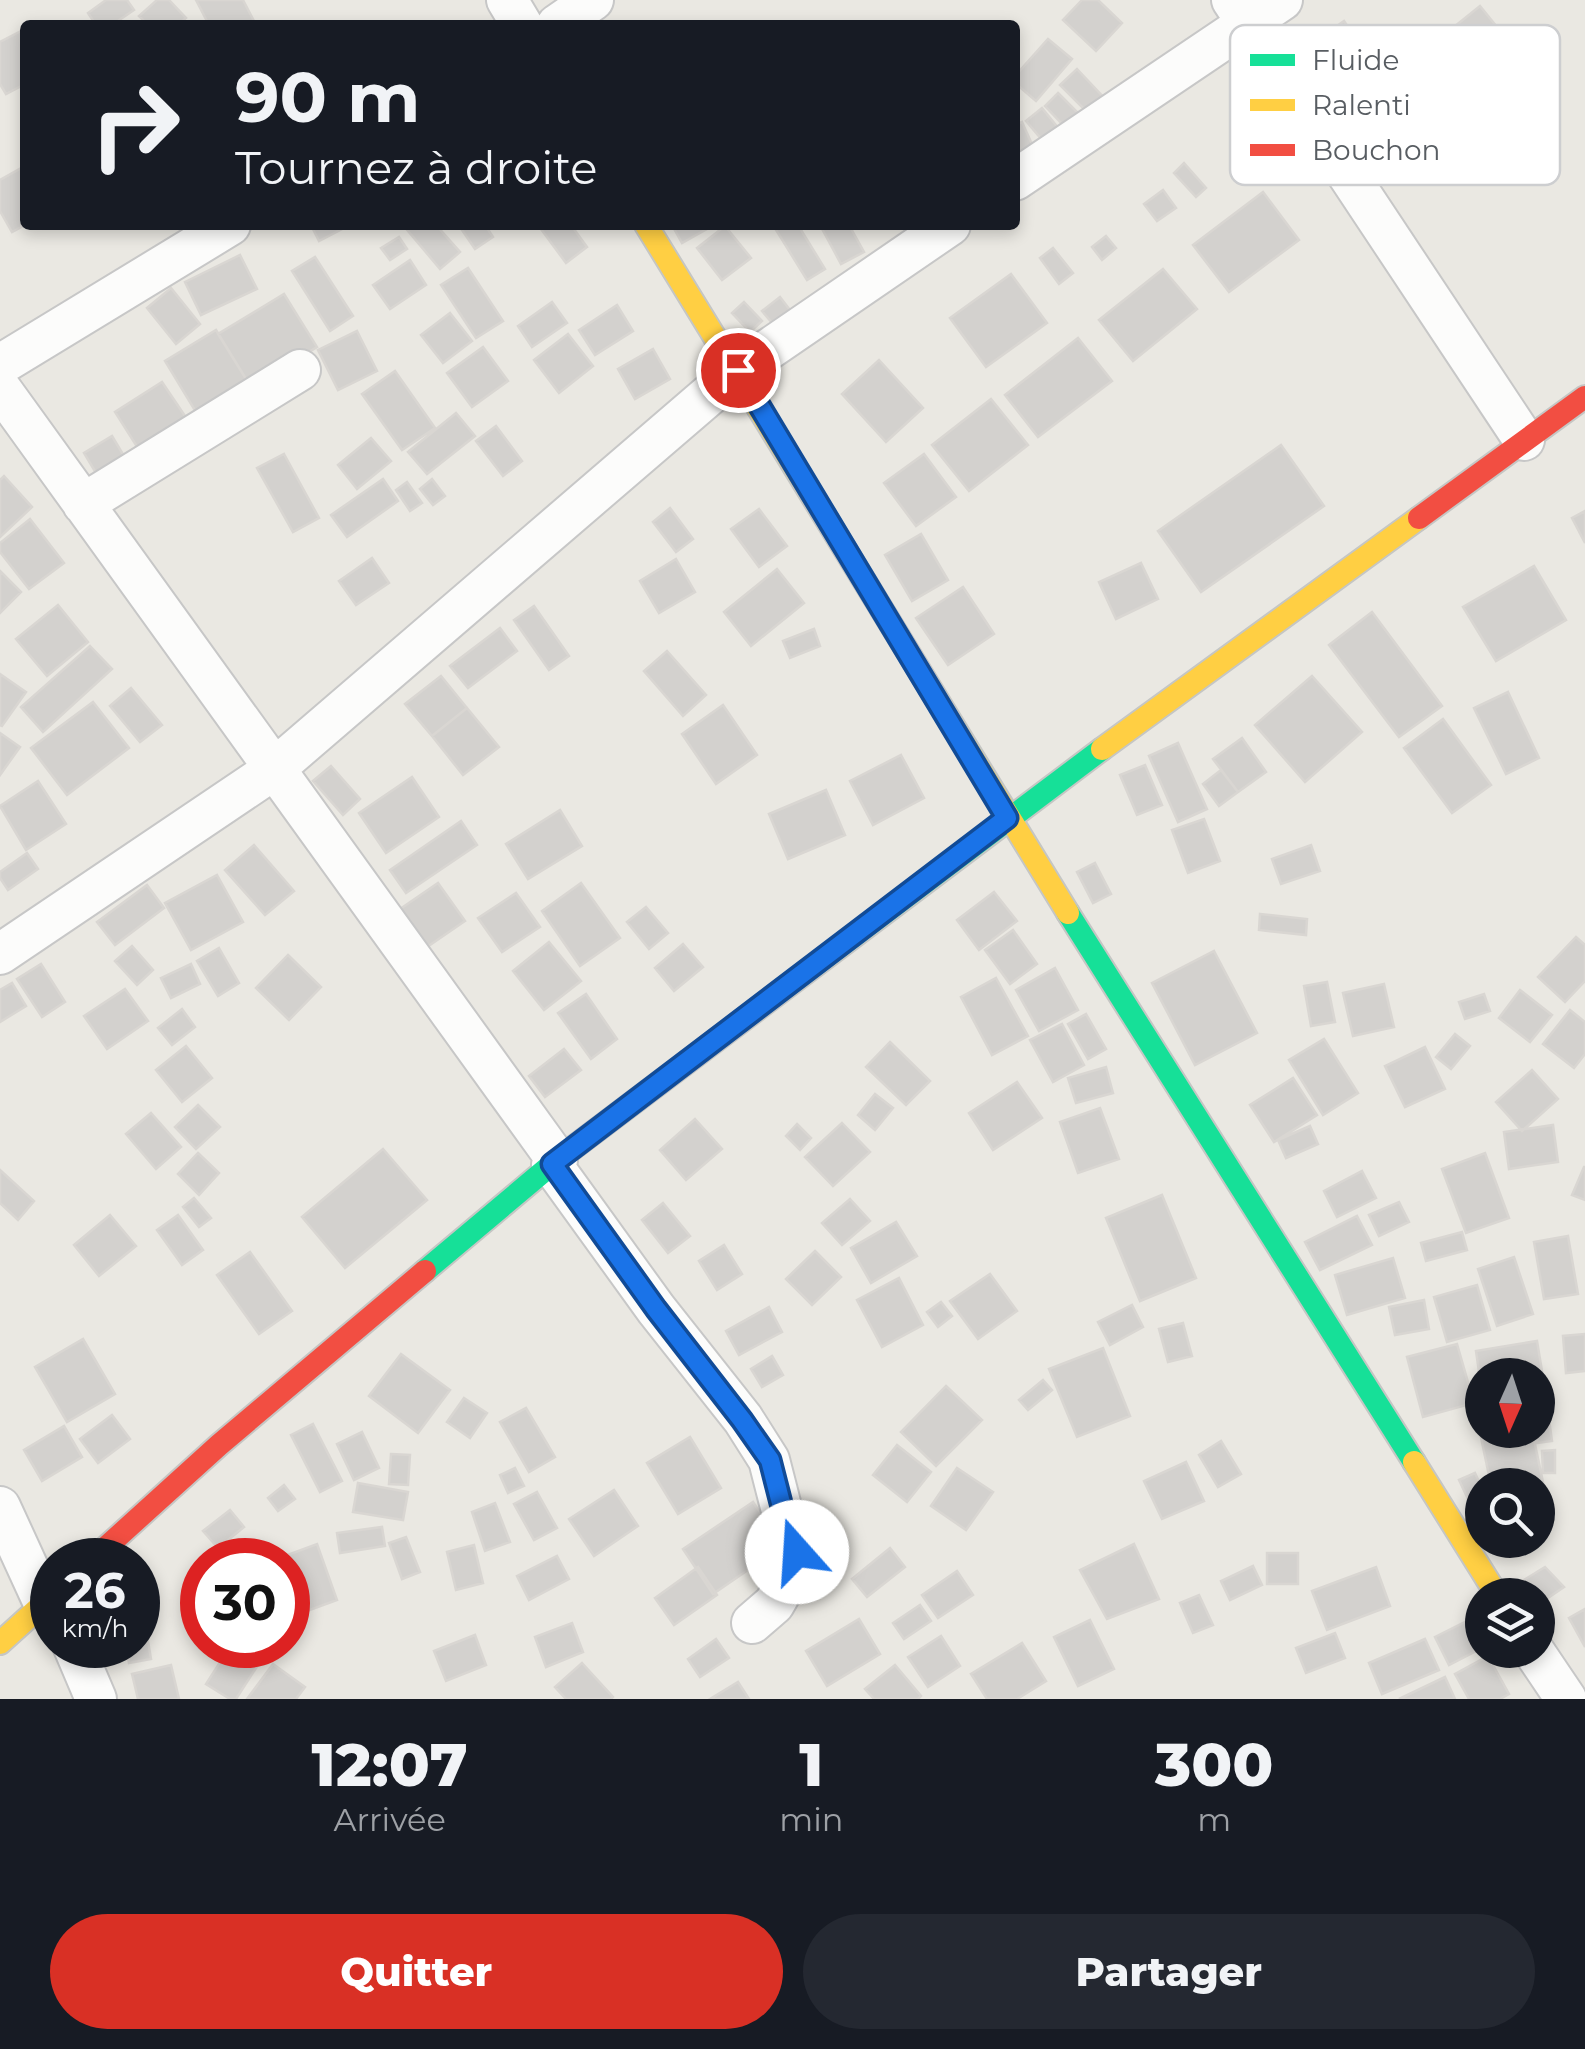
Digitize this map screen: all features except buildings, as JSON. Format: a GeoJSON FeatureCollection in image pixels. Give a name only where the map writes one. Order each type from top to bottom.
{"type":"FeatureCollection","features":[{"type":"Feature","properties":{"kind":"street"},"geometry":{"type":"LineString","coordinates":[[564,20],[593,0]]}},
{"type":"Feature","properties":{"kind":"street"},"geometry":{"type":"LineString","coordinates":[[1020,176],[1240,11],[1282,0]]}},
{"type":"Feature","properties":{"kind":"street"},"geometry":{"type":"LineString","coordinates":[[1355,185],[1524,440]]}},
{"type":"Feature","properties":{"kind":"street"},"geometry":{"type":"LineString","coordinates":[[0,364],[222,230]]}},
{"type":"Feature","properties":{"kind":"street"},"geometry":{"type":"LineString","coordinates":[[649,230],[738,370],[1007,818],[1485,1578]]}},
{"type":"Feature","properties":{"kind":"street"},"geometry":{"type":"LineString","coordinates":[[0,954],[274,770],[738,370],[943,230]]}},
{"type":"Feature","properties":{"kind":"street"},"geometry":{"type":"LineString","coordinates":[[83,504],[300,370]]}},
{"type":"Feature","properties":{"kind":"street"},"geometry":{"type":"LineString","coordinates":[[0,388],[555,1162],[656,1309],[770,1460],[782,1507],[796,1537],[797,1552],[789,1578],[774,1604],[752,1622]]}},
{"type":"Feature","properties":{"kind":"street"},"geometry":{"type":"LineString","coordinates":[[116,1538],[219,1445],[555,1162],[1007,818],[1585,396]]}},
{"type":"Feature","properties":{"kind":"street"},"geometry":{"type":"LineString","coordinates":[[0,1507],[30,1565]]}},
{"type":"Feature","properties":{"kind":"street"},"geometry":{"type":"LineString","coordinates":[[0,1643],[30,1620]]}},
{"type":"Feature","properties":{"kind":"street"},"geometry":{"type":"LineString","coordinates":[[83,1668],[96,1699]]}},
{"type":"Feature","properties":{"kind":"street"},"geometry":{"type":"LineString","coordinates":[[1545,1668],[1566,1699]]}},
{"type":"Feature","properties":{"kind":"traffic: fast"},"geometry":{"type":"LineString","coordinates":[[425,1271],[557,1160],[1102,749]]}},
{"type":"Feature","properties":{"kind":"traffic: fast"},"geometry":{"type":"LineString","coordinates":[[1068,913],[1414,1462]]}},
{"type":"Feature","properties":{"kind":"traffic: slow"},"geometry":{"type":"LineString","coordinates":[[649,230],[1068,913]]}},
{"type":"Feature","properties":{"kind":"traffic: slow"},"geometry":{"type":"LineString","coordinates":[[1102,749],[1419,518]]}},
{"type":"Feature","properties":{"kind":"traffic: slow"},"geometry":{"type":"LineString","coordinates":[[1414,1462],[1486,1578]]}},
{"type":"Feature","properties":{"kind":"traffic: slow"},"geometry":{"type":"LineString","coordinates":[[0,1643],[30,1616]]}},
{"type":"Feature","properties":{"kind":"traffic: jam"},"geometry":{"type":"LineString","coordinates":[[1419,518],[1585,397]]}},
{"type":"Feature","properties":{"kind":"traffic: jam"},"geometry":{"type":"LineString","coordinates":[[116,1538],[219,1445],[425,1271]]}},
{"type":"Feature","properties":{"kind":"route"},"geometry":{"type":"LineString","coordinates":[[738,370],[1007,818],[552,1164],[770,1460],[782,1507],[796,1537],[797,1552]]}}]}
